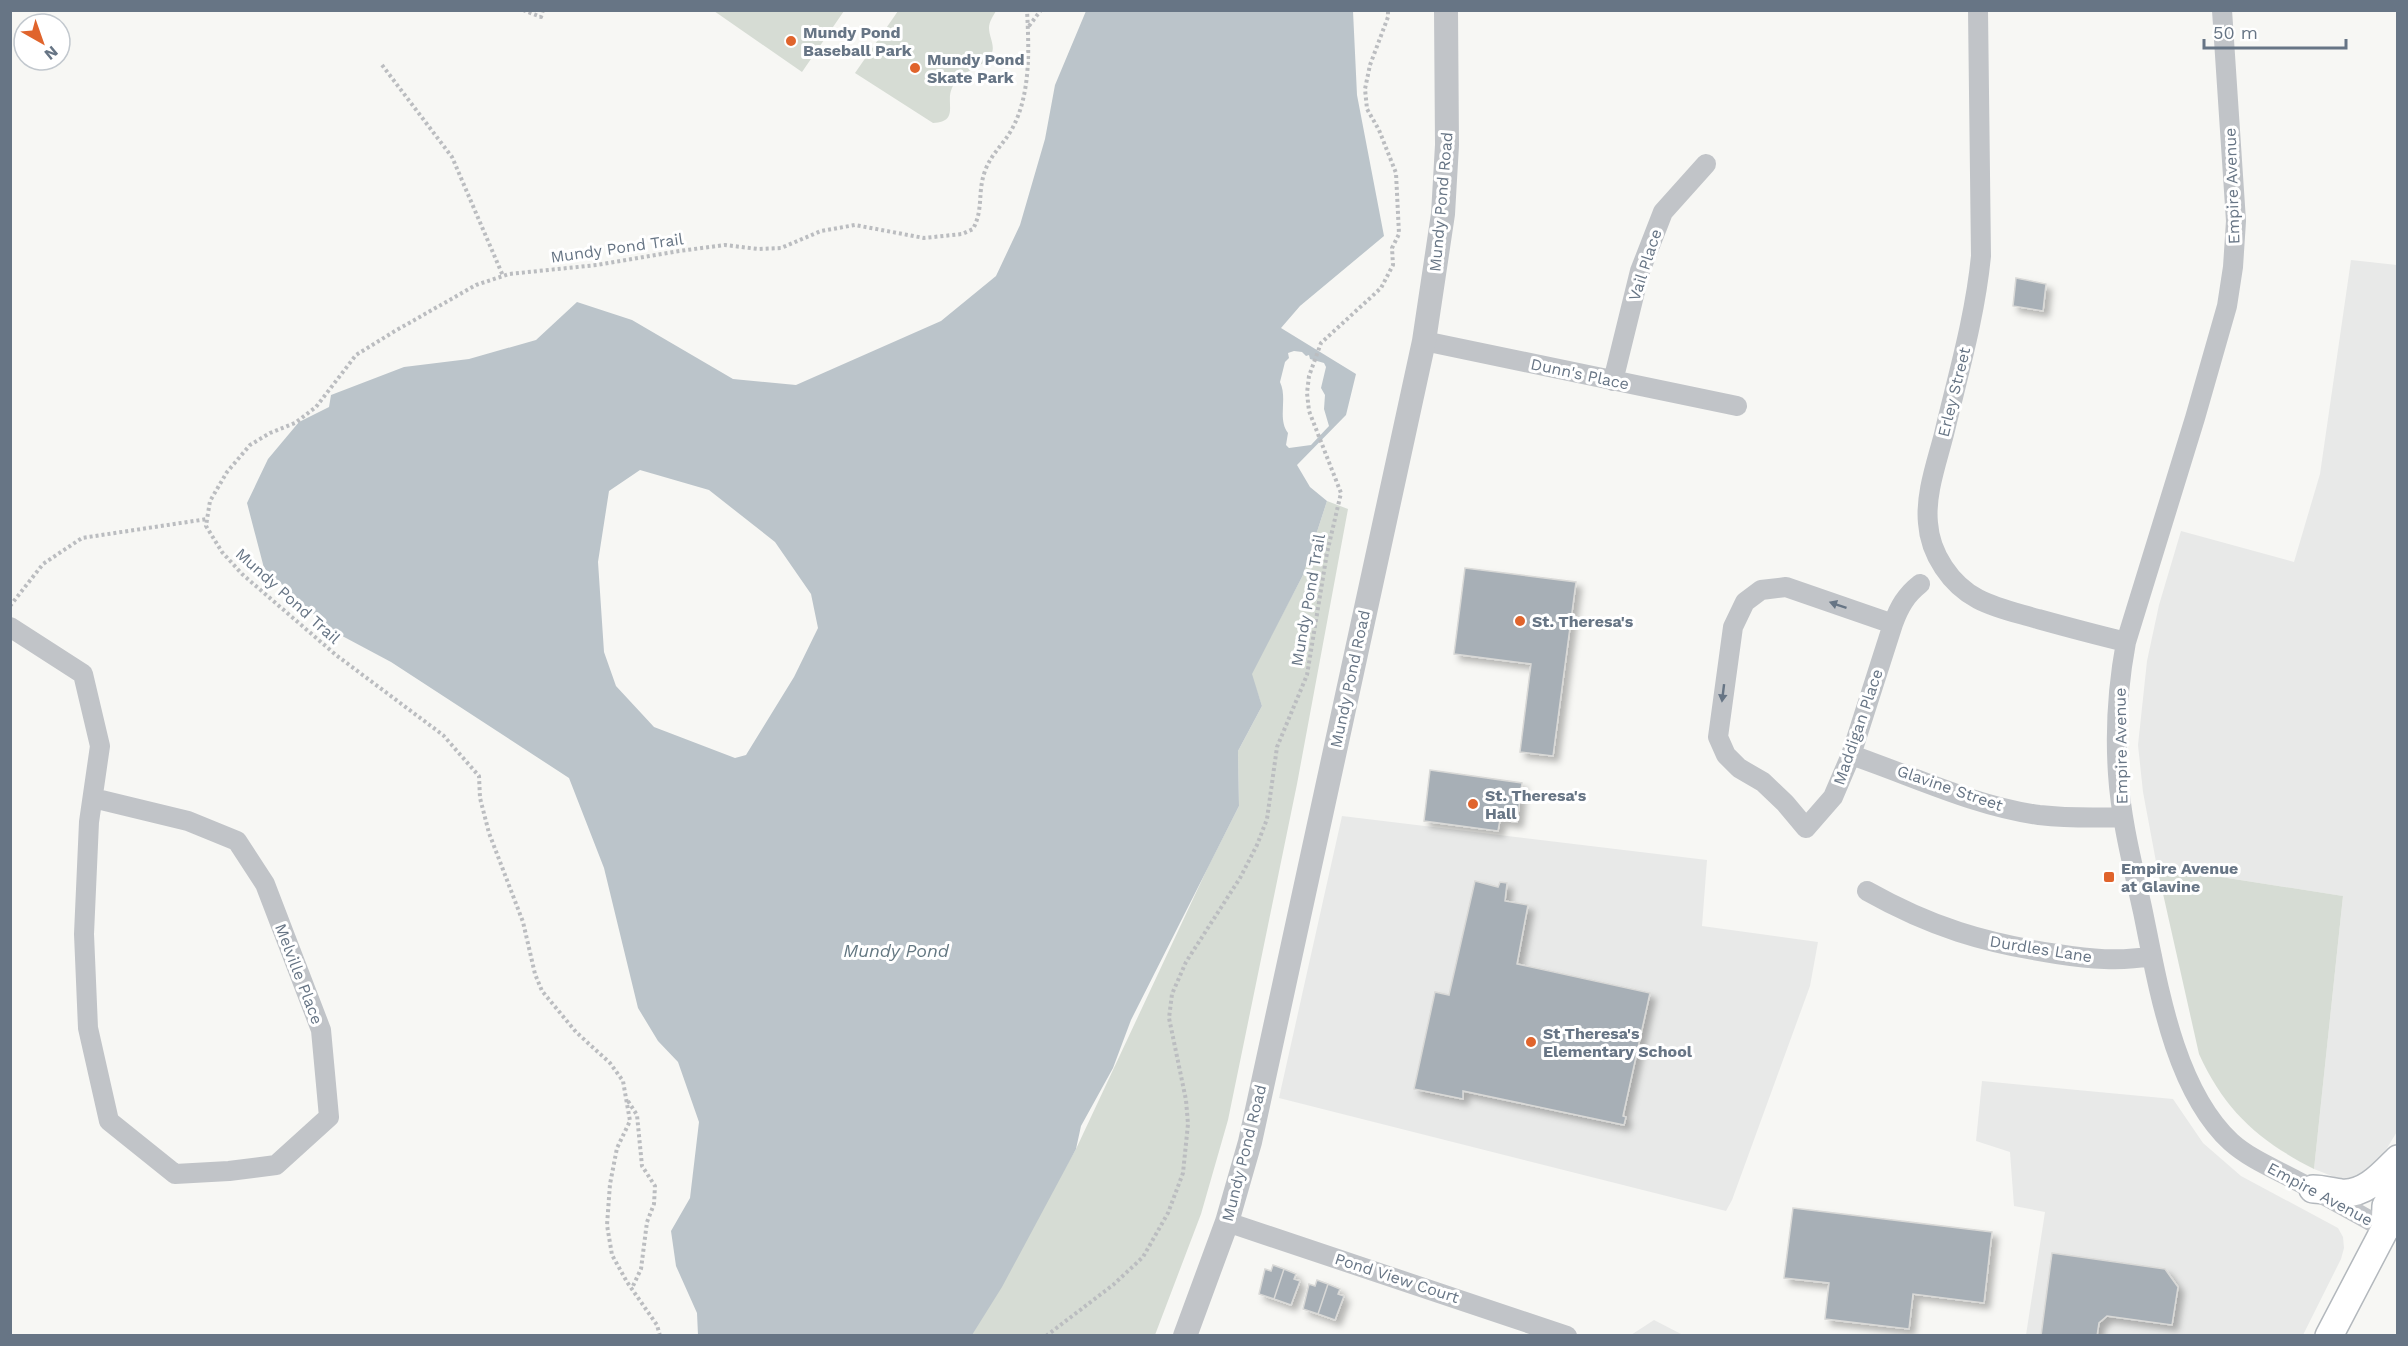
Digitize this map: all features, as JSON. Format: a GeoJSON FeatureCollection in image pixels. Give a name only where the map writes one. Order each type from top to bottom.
{"type":"FeatureCollection","features":[{"type":"Feature","properties":{"kind":"main road"},"geometry":{"type":"LineString","coordinates":[[2313,1189],[2329,1189],[2340,1193],[2355,1192],[2368,1186],[2397,1159]]}},
{"type":"Feature","properties":{"kind":"main road"},"geometry":{"type":"LineString","coordinates":[[2391,1224],[2386,1206],[2397,1185]]}},
{"type":"Feature","properties":{"kind":"main road","name":"Empire Avenue"},"geometry":{"type":"LineString","coordinates":[[2329,1335],[2391,1224]]}},
{"type":"Feature","properties":{"kind":"street","name":"Mundy Pond Road"},"geometry":{"type":"LineString","coordinates":[[1185,1335],[1227,1222],[1250,1142],[1424,341],[1443,214],[1447,145],[1446,10]]}},
{"type":"Feature","properties":{"kind":"street","name":"Erley Street"},"geometry":{"type":"LineString","coordinates":[[1978,10],[1981,256],[1972,316],[1930,489],[1927,521],[1931,543],[1941,564],[1956,584],[1977,599],[2001,609],[2126,642]]}},
{"type":"Feature","properties":{"kind":"street","name":"Empire Avenue"},"geometry":{"type":"LineString","coordinates":[[2222,10],[2236,221],[2233,267],[2227,306],[2126,642],[2120,675],[2117,716],[2122,817],[2152,956],[2171,1030],[2185,1075],[2208,1116],[2231,1142],[2247,1155],[2313,1189],[2391,1224]]}},
{"type":"Feature","properties":{"kind":"street","name":"Vail Place"},"geometry":{"type":"LineString","coordinates":[[1613,381],[1640,271],[1663,212],[1706,165]]}},
{"type":"Feature","properties":{"kind":"street","name":"Dunn's Place"},"geometry":{"type":"LineString","coordinates":[[1424,341],[1737,406]]}},
{"type":"Feature","properties":{"kind":"street","name":"Maddigan Place"},"geometry":{"type":"LineString","coordinates":[[1893,624],[1786,587],[1761,590],[1745,602],[1733,627],[1718,737],[1726,755],[1739,768],[1763,782],[1806,828],[1833,797],[1851,754],[1893,624],[1903,601],[1920,584]]}},
{"type":"Feature","properties":{"kind":"street","name":"Melville Place"},"geometry":{"type":"LineString","coordinates":[[10,627],[83,674],[100,746],[89,822],[84,934],[88,1028],[109,1121],[175,1174],[230,1171],[276,1165],[329,1118],[321,1030],[265,884],[237,842],[188,821],[93,798]]}},
{"type":"Feature","properties":{"kind":"street","name":"Glavine Street"},"geometry":{"type":"LineString","coordinates":[[1851,754],[1966,797],[2004,807],[2039,815],[2122,817]]}},
{"type":"Feature","properties":{"kind":"street","name":"Durdles Lane"},"geometry":{"type":"LineString","coordinates":[[1867,891],[1943,928],[2008,947],[2124,961],[2152,956]]}},
{"type":"Feature","properties":{"kind":"street","name":"Pond View Court"},"geometry":{"type":"LineString","coordinates":[[1227,1222],[1567,1335]]}},
{"type":"Feature","properties":{"kind":"path"},"geometry":{"type":"LineString","coordinates":[[523,10],[541,17],[543,10]]}},
{"type":"Feature","properties":{"kind":"path","name":"Mundy Pond Trail"},"geometry":{"type":"LineString","coordinates":[[660,1335],[651,1316],[612,1255],[607,1226],[610,1184],[617,1148],[630,1122],[623,1081],[610,1063],[576,1032],[542,991],[535,974],[523,922],[489,833],[480,798],[479,776],[443,735],[336,655],[242,574],[222,552],[206,526],[210,501],[227,472],[250,446],[296,423],[316,407],[356,355],[476,285],[503,276],[597,265],[640,256],[725,245],[758,249],[781,248],[821,231],[855,225],[924,238],[962,234],[973,230],[980,215],[981,180],[990,157],[1013,128],[1022,100],[1029,62],[1027,10]]}},
{"type":"Feature","properties":{"kind":"path"},"geometry":{"type":"LineString","coordinates":[[1028,27],[1041,10]]}},
{"type":"Feature","properties":{"kind":"path","name":"Mundy Pond Trail"},"geometry":{"type":"LineString","coordinates":[[1046,1335],[1113,1285],[1143,1257],[1168,1213],[1183,1173],[1187,1112],[1169,1018],[1172,994],[1186,962],[1240,878],[1267,819],[1277,747],[1307,675],[1327,553],[1341,493],[1309,411],[1307,393],[1312,369],[1321,343],[1381,288],[1393,265],[1392,248],[1399,234],[1396,173],[1379,129],[1367,109],[1365,88],[1370,64],[1388,17],[1388,10]]}},
{"type":"Feature","properties":{"kind":"path"},"geometry":{"type":"LineString","coordinates":[[382,65],[452,158],[503,276]]}},
{"type":"Feature","properties":{"kind":"path"},"geometry":{"type":"LineString","coordinates":[[10,606],[43,564],[82,538],[207,519]]}},
{"type":"Feature","properties":{"kind":"path"},"geometry":{"type":"LineString","coordinates":[[627,1101],[637,1115],[642,1166],[655,1186],[654,1204],[647,1222],[641,1269],[632,1288]]}},
{"type":"Feature","properties":{"kind":"shaded area","name":"Mundy Pond Baseball Park"},"geometry":{"type":"Polygon","coordinates":[[[714,11],[844,11],[802,72],[714,11]]]}},
{"type":"Feature","properties":{"kind":"shaded area","name":"Mundy Pond Skate Park"},"geometry":{"type":"Polygon","coordinates":[[[898,11],[996,11],[989,26],[993,48],[991,55],[983,64],[965,73],[955,82],[950,93],[949,115],[941,122],[933,123],[855,73],[898,11]]]}},
{"type":"Feature","properties":{"kind":"shaded area"},"geometry":{"type":"Polygon","coordinates":[[[2351,260],[2397,265],[2398,1130],[2375,1168],[2365,1177],[2342,1180],[2314,1169],[2343,896],[2157,867],[2143,792],[2138,745],[2147,661],[2159,605],[2181,531],[2294,562],[2320,474],[2351,260]]]}},
{"type":"Feature","properties":{"kind":"shaded area"},"geometry":{"type":"Polygon","coordinates":[[[1327,501],[1348,509],[1297,784],[1228,1120],[1201,1214],[1155,1335],[970,1336],[1076,1149],[1208,867],[1239,806],[1238,751],[1262,706],[1251,674],[1303,575],[1327,501]]]}},
{"type":"Feature","properties":{"kind":"shaded area"},"geometry":{"type":"Polygon","coordinates":[[[1342,816],[1707,860],[1702,926],[1818,942],[1810,986],[1726,1211],[1279,1098],[1342,816]]]}},
{"type":"Feature","properties":{"kind":"shaded area"},"geometry":{"type":"Polygon","coordinates":[[[2157,867],[2343,896],[2314,1169],[2260,1135],[2232,1108],[2209,1074],[2199,1054],[2157,867]]]}},
{"type":"Feature","properties":{"kind":"shaded area"},"geometry":{"type":"Polygon","coordinates":[[[1982,1081],[2173,1099],[2203,1143],[2241,1176],[2338,1228],[2343,1237],[2344,1248],[2341,1259],[2303,1335],[2026,1335],[2045,1212],[2014,1206],[2010,1152],[1976,1141],[1982,1081]]]}},
{"type":"Feature","properties":{"kind":"shaded area"},"geometry":{"type":"Polygon","coordinates":[[[1654,1320],[1683,1335],[1631,1335],[1654,1320]]]}},
{"type":"Feature","properties":{"kind":"water","name":"Mundy Pond"},"geometry":{"type":"Polygon","coordinates":[[[1086,11],[1353,11],[1357,95],[1384,236],[1300,306],[1281,328],[1356,374],[1346,415],[1297,465],[1310,487],[1327,501],[1303,575],[1252,674],[1262,706],[1238,751],[1239,806],[1131,1020],[1113,1068],[1081,1126],[1076,1149],[1002,1287],[972,1335],[698,1335],[697,1313],[676,1266],[671,1231],[690,1198],[699,1122],[678,1062],[658,1041],[638,1008],[604,868],[569,778],[391,662],[331,630],[264,568],[247,503],[268,459],[299,422],[329,407],[331,395],[404,367],[469,359],[536,340],[577,302],[632,320],[733,379],[796,385],[941,321],[996,276],[1020,225],[1045,139],[1055,85],[1086,11]],[[1294,351],[1288,353],[1289,358],[1285,362],[1280,382],[1283,395],[1283,421],[1288,433],[1286,445],[1289,448],[1311,445],[1329,426],[1324,409],[1325,395],[1321,388],[1326,367],[1324,363],[1310,359],[1309,355],[1294,351]],[[640,470],[609,491],[598,562],[604,652],[616,686],[654,727],[735,758],[746,755],[794,677],[818,628],[811,594],[775,542],[709,490],[640,470]]]}},
{"type":"Feature","properties":{"kind":"building"},"geometry":{"type":"Polygon","coordinates":[[[2016,278],[2046,284],[2043,311],[2013,306],[2016,278]]]}},
{"type":"Feature","properties":{"kind":"building"},"geometry":{"type":"Polygon","coordinates":[[[1465,568],[1576,582],[1553,756],[1520,752],[1531,664],[1454,654],[1465,568]]]}},
{"type":"Feature","properties":{"kind":"building"},"geometry":{"type":"Polygon","coordinates":[[[1430,770],[1522,783],[1517,822],[1500,820],[1498,831],[1424,821],[1430,770]]]}},
{"type":"Feature","properties":{"kind":"building","name":"St Theresa's Elementary School"},"geometry":{"type":"Polygon","coordinates":[[[1475,881],[1498,887],[1500,882],[1507,883],[1505,901],[1528,905],[1517,964],[1650,993],[1623,1116],[1626,1117],[1624,1125],[1463,1091],[1463,1099],[1414,1089],[1435,992],[1449,995],[1475,881]]]}},
{"type":"Feature","properties":{"kind":"building"},"geometry":{"type":"Polygon","coordinates":[[[1793,1208],[1992,1232],[1984,1303],[1913,1294],[1909,1329],[1825,1319],[1829,1283],[1784,1278],[1793,1208]]]}},
{"type":"Feature","properties":{"kind":"building"},"geometry":{"type":"Polygon","coordinates":[[[2052,1253],[2165,1269],[2178,1287],[2172,1325],[2107,1316],[2099,1323],[2097,1336],[2041,1336],[2052,1253]]]}},
{"type":"Feature","properties":{"kind":"building"},"geometry":{"type":"Polygon","coordinates":[[[1273,1265],[1284,1269],[1274,1299],[1259,1294],[1265,1269],[1271,1271],[1273,1265]]]}},
{"type":"Feature","properties":{"kind":"building"},"geometry":{"type":"Polygon","coordinates":[[[1284,1269],[1296,1274],[1294,1279],[1300,1281],[1291,1305],[1274,1299],[1284,1269]]]}},
{"type":"Feature","properties":{"kind":"building"},"geometry":{"type":"Polygon","coordinates":[[[1317,1280],[1328,1284],[1318,1314],[1303,1309],[1309,1284],[1315,1286],[1317,1280]]]}},
{"type":"Feature","properties":{"kind":"building"},"geometry":{"type":"Polygon","coordinates":[[[1328,1284],[1340,1289],[1338,1294],[1344,1296],[1335,1320],[1318,1314],[1328,1284]]]}},
{"type":"Feature","properties":{"kind":"place","name":"Mundy Pond Baseball Park"},"geometry":{"type":"Point","coordinates":[791,41]}},
{"type":"Feature","properties":{"kind":"place","name":"Mundy Pond Skate Park"},"geometry":{"type":"Point","coordinates":[915,68]}},
{"type":"Feature","properties":{"kind":"place","name":"St. Theresa's"},"geometry":{"type":"Point","coordinates":[1520,621]}},
{"type":"Feature","properties":{"kind":"place","name":"St. Theresa's Hall"},"geometry":{"type":"Point","coordinates":[1473,804]}},
{"type":"Feature","properties":{"kind":"place","name":"Empire Avenue at Glavine"},"geometry":{"type":"Point","coordinates":[2109,877]}},
{"type":"Feature","properties":{"kind":"place","name":"St Theresa's Elementary School"},"geometry":{"type":"Point","coordinates":[1531,1042]}}]}
